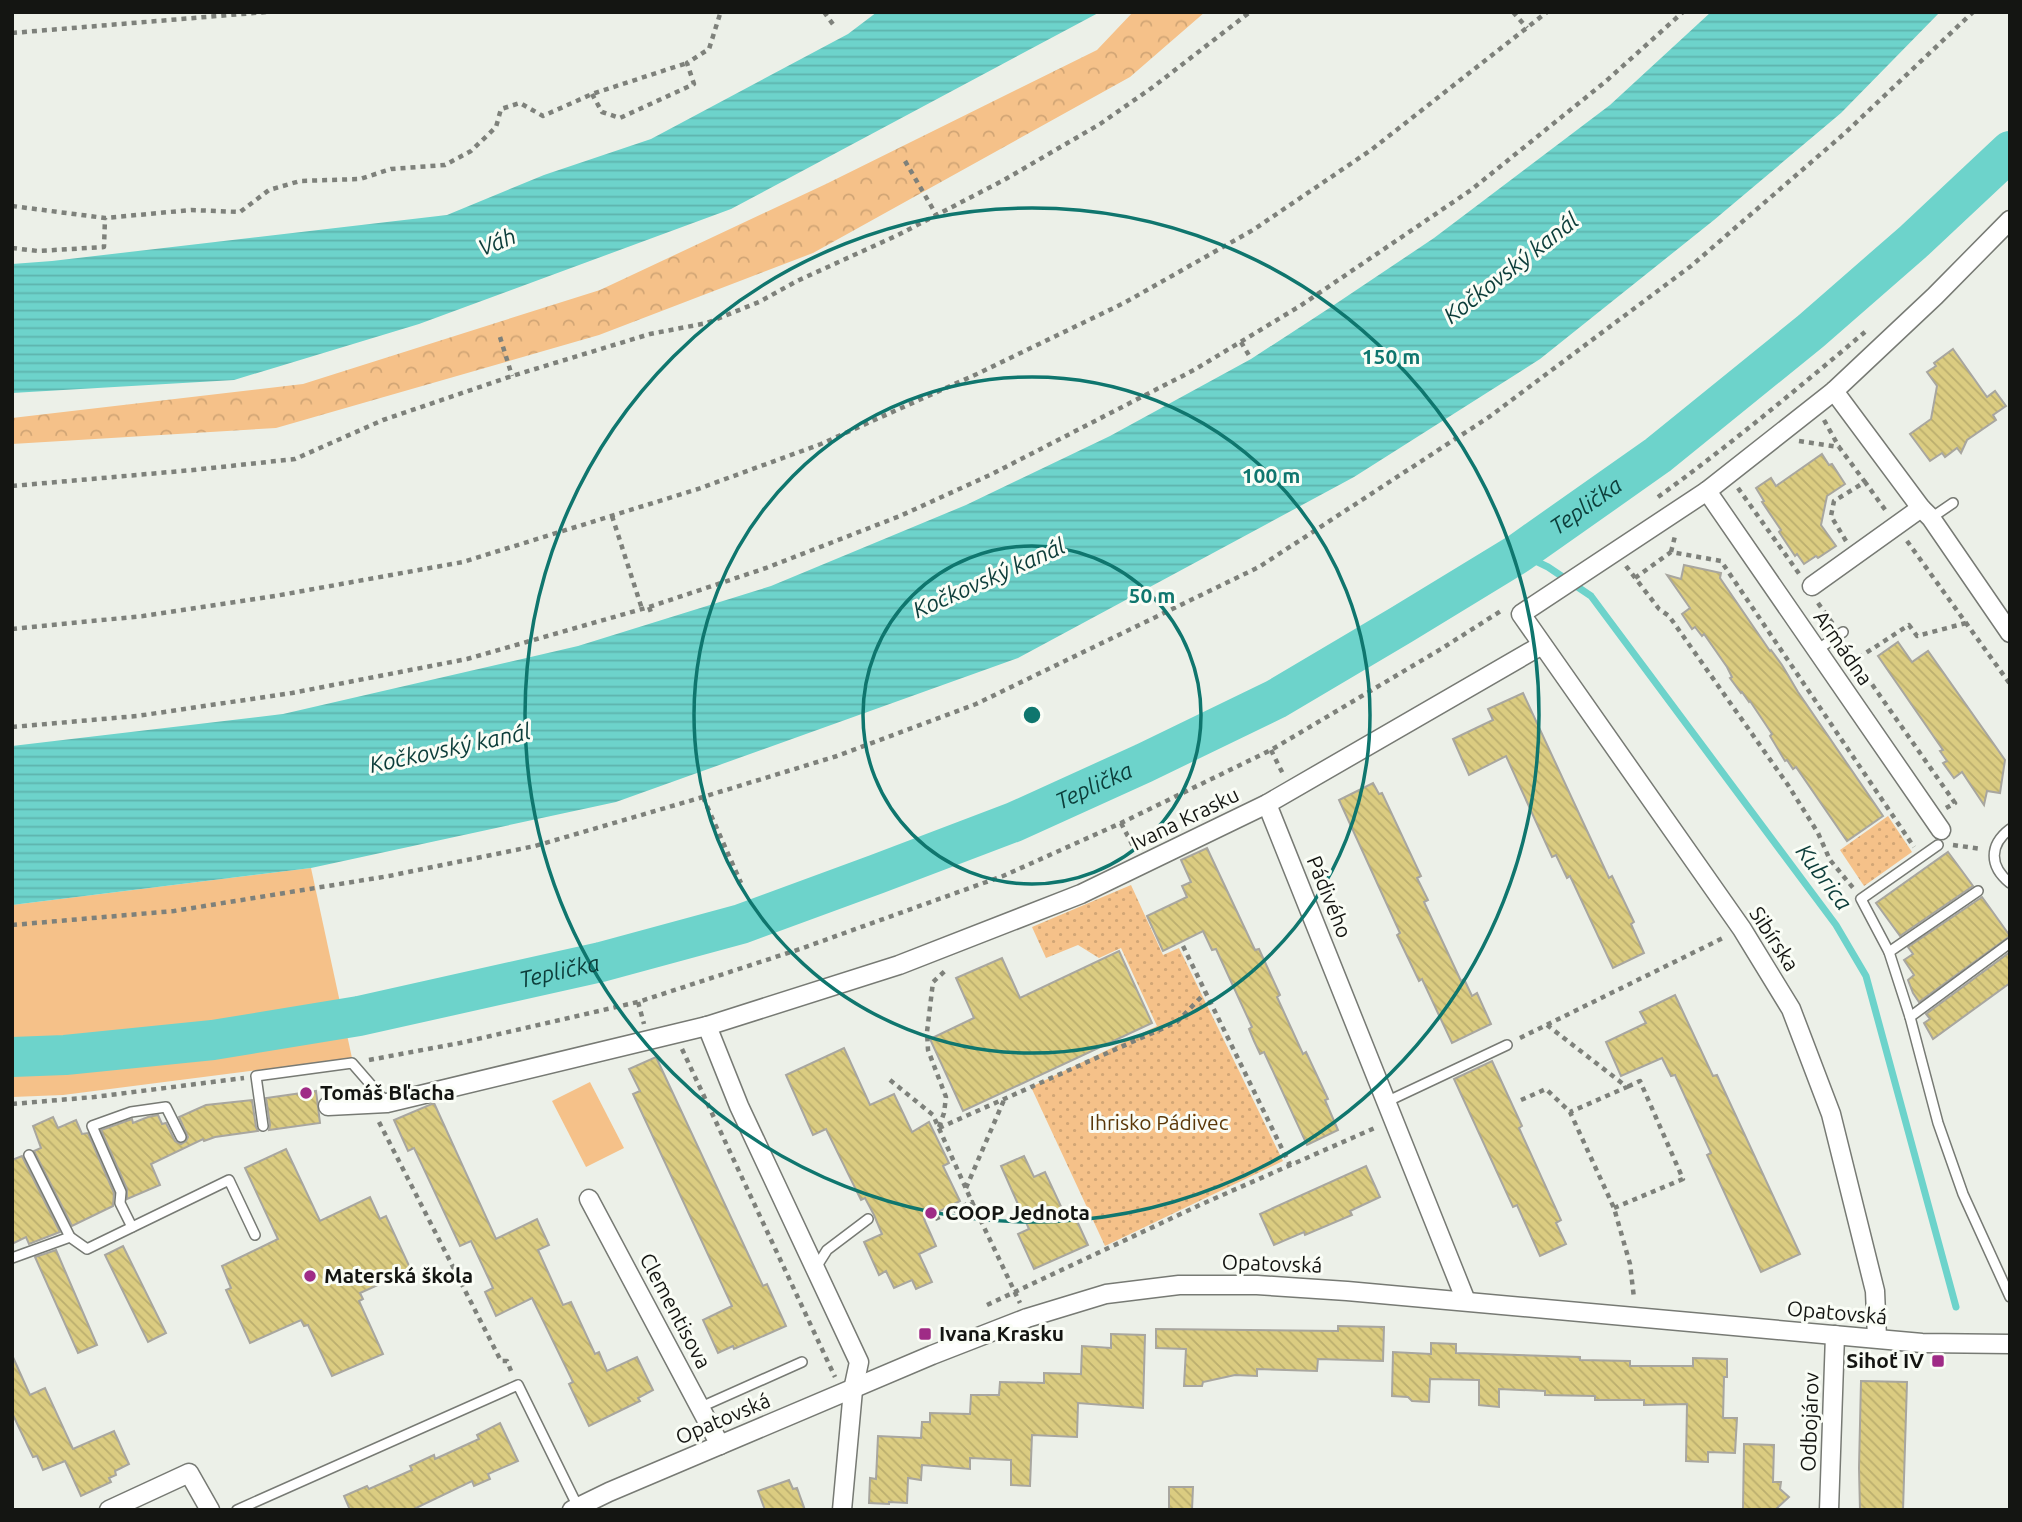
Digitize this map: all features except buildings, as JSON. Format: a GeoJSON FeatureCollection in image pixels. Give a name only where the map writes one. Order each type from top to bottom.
{"type":"FeatureCollection","features":[{"type":"Feature","properties":{"kind":"street"},"geometry":{"type":"LineString","coordinates":[[1517,608],[1547,596],[1707,491],[1834,391],[1935,296],[2010,220]]}},
{"type":"Feature","properties":{"kind":"street"},"geometry":{"type":"LineString","coordinates":[[1834,391],[1926,513],[2010,633]]}},
{"type":"Feature","properties":{"kind":"street","name":"Armádna"},"geometry":{"type":"LineString","coordinates":[[1707,491],[1937,831]]}},
{"type":"Feature","properties":{"kind":"street"},"geometry":{"type":"LineString","coordinates":[[1810,587],[1896,526],[1926,513]]}},
{"type":"Feature","properties":{"kind":"street","name":"Sibírska"},"geometry":{"type":"LineString","coordinates":[[1517,608],[1742,929],[1791,1009],[1831,1114],[1875,1291],[1877,1339]]}},
{"type":"Feature","properties":{"kind":"street"},"geometry":{"type":"LineString","coordinates":[[1267,804],[1542,645]]}},
{"type":"Feature","properties":{"kind":"street","name":"Ivana Krasku"},"geometry":{"type":"LineString","coordinates":[[328,1106],[382,1110],[707,1026],[900,965],[1081,894],[1267,804]]}},
{"type":"Feature","properties":{"kind":"street","name":"Pádivého"},"geometry":{"type":"LineString","coordinates":[[1267,804],[1466,1301]]}},
{"type":"Feature","properties":{"kind":"street"},"geometry":{"type":"LineString","coordinates":[[707,1026],[739,1107],[859,1362],[853,1390],[842,1510]]}},
{"type":"Feature","properties":{"kind":"street","name":"Clementisova"},"geometry":{"type":"LineString","coordinates":[[589,1199],[720,1445]]}},
{"type":"Feature","properties":{"kind":"street","name":"Opatovská"},"geometry":{"type":"LineString","coordinates":[[575,1508],[932,1355],[1015,1323],[1106,1294],[1179,1285],[1257,1285],[1466,1301],[1922,1343],[2010,1344]]}},
{"type":"Feature","properties":{"kind":"street","name":"Odbojárov"},"geometry":{"type":"LineString","coordinates":[[1829,1510],[1835,1335]]}},
{"type":"Feature","properties":{"kind":"street"},"geometry":{"type":"LineString","coordinates":[[109,1510],[190,1474],[210,1510]]}},
{"type":"Feature","properties":{"kind":"lane"},"geometry":{"type":"LineString","coordinates":[[1926,513],[1953,503]]}},
{"type":"Feature","properties":{"kind":"lane"},"geometry":{"type":"LineString","coordinates":[[1817,650],[1841,633]]}},
{"type":"Feature","properties":{"kind":"lane"},"geometry":{"type":"LineString","coordinates":[[2010,829],[2002,835],[1994,850],[1995,866],[2001,876],[2010,883]]}},
{"type":"Feature","properties":{"kind":"lane"},"geometry":{"type":"LineString","coordinates":[[1937,831],[1921,857],[1861,899],[1889,952],[1942,1135],[1964,1194],[2010,1297]]}},
{"type":"Feature","properties":{"kind":"lane"},"geometry":{"type":"LineString","coordinates":[[1889,952],[1978,891]]}},
{"type":"Feature","properties":{"kind":"lane"},"geometry":{"type":"LineString","coordinates":[[1910,1017],[2010,943]]}},
{"type":"Feature","properties":{"kind":"lane"},"geometry":{"type":"LineString","coordinates":[[1386,1102],[1507,1045]]}},
{"type":"Feature","properties":{"kind":"lane"},"geometry":{"type":"LineString","coordinates":[[263,1126],[256,1076],[352,1063],[382,1110]]}},
{"type":"Feature","properties":{"kind":"lane"},"geometry":{"type":"LineString","coordinates":[[132,1227],[120,1203],[121,1192],[92,1126],[131,1112],[166,1107],[181,1137]]}},
{"type":"Feature","properties":{"kind":"lane"},"geometry":{"type":"LineString","coordinates":[[29,1155],[70,1237],[87,1249],[229,1180],[255,1235]]}},
{"type":"Feature","properties":{"kind":"lane"},"geometry":{"type":"LineString","coordinates":[[815,1269],[827,1250],[869,1219]]}},
{"type":"Feature","properties":{"kind":"lane"},"geometry":{"type":"LineString","coordinates":[[12,1258],[70,1237]]}},
{"type":"Feature","properties":{"kind":"lane"},"geometry":{"type":"LineString","coordinates":[[701,1406],[802,1362]]}},
{"type":"Feature","properties":{"kind":"lane"},"geometry":{"type":"LineString","coordinates":[[237,1510],[518,1385],[575,1508]]}},
{"type":"Feature","properties":{"kind":"path"},"geometry":{"type":"LineString","coordinates":[[12,33],[266,12]]}},
{"type":"Feature","properties":{"kind":"path"},"geometry":{"type":"LineString","coordinates":[[12,206],[105,218],[191,210],[240,212],[269,190],[300,181],[360,179],[391,169],[445,165],[471,151],[496,127],[501,108],[520,103],[544,116],[592,94],[687,63],[709,50],[720,14],[723,12]]}},
{"type":"Feature","properties":{"kind":"path"},"geometry":{"type":"LineString","coordinates":[[824,12],[835,27]]}},
{"type":"Feature","properties":{"kind":"path"},"geometry":{"type":"LineString","coordinates":[[12,486],[295,459],[383,420],[512,376],[650,334],[707,323],[759,302],[797,281],[937,216],[1004,180],[1100,124],[1153,88],[1250,12]]}},
{"type":"Feature","properties":{"kind":"path"},"geometry":{"type":"LineString","coordinates":[[1513,12],[1527,29]]}},
{"type":"Feature","properties":{"kind":"path"},"geometry":{"type":"LineString","coordinates":[[12,629],[143,616],[365,581],[463,562],[698,489],[821,444],[1124,303],[1253,230],[1371,150],[1547,12]]}},
{"type":"Feature","properties":{"kind":"path"},"geometry":{"type":"LineString","coordinates":[[12,727],[137,716],[292,693],[467,659],[649,607],[766,568],[911,511],[992,474],[1194,370],[1300,306],[1471,190],[1605,82],[1683,12]]}},
{"type":"Feature","properties":{"kind":"path"},"geometry":{"type":"LineString","coordinates":[[12,925],[174,911],[389,876],[535,846],[837,756],[976,704],[1259,566],[1489,417],[1691,267],[1846,133],[1973,12]]}},
{"type":"Feature","properties":{"kind":"path"},"geometry":{"type":"LineString","coordinates":[[592,94],[603,112],[620,118],[694,84],[687,63]]}},
{"type":"Feature","properties":{"kind":"path"},"geometry":{"type":"LineString","coordinates":[[905,161],[937,216]]}},
{"type":"Feature","properties":{"kind":"path"},"geometry":{"type":"LineString","coordinates":[[12,248],[38,251],[104,247],[105,218]]}},
{"type":"Feature","properties":{"kind":"path"},"geometry":{"type":"LineString","coordinates":[[1653,500],[1708,461],[1873,325]]}},
{"type":"Feature","properties":{"kind":"path"},"geometry":{"type":"LineString","coordinates":[[500,337],[512,376]]}},
{"type":"Feature","properties":{"kind":"path"},"geometry":{"type":"LineString","coordinates":[[1241,342],[1250,357]]}},
{"type":"Feature","properties":{"kind":"path"},"geometry":{"type":"LineString","coordinates":[[1817,419],[1824,420],[1839,447],[2010,684]]}},
{"type":"Feature","properties":{"kind":"path"},"geometry":{"type":"LineString","coordinates":[[1800,433],[1792,440],[1839,447]]}},
{"type":"Feature","properties":{"kind":"path"},"geometry":{"type":"LineString","coordinates":[[1849,545],[1831,516],[1834,501],[1865,482]]}},
{"type":"Feature","properties":{"kind":"path"},"geometry":{"type":"LineString","coordinates":[[1754,510],[1810,587],[1841,633],[1855,660],[1955,803],[1937,831],[1994,850]]}},
{"type":"Feature","properties":{"kind":"path"},"geometry":{"type":"LineString","coordinates":[[612,516],[642,609]]}},
{"type":"Feature","properties":{"kind":"path"},"geometry":{"type":"LineString","coordinates":[[1635,578],[1671,552],[1721,561],[1921,857]]}},
{"type":"Feature","properties":{"kind":"path"},"geometry":{"type":"LineString","coordinates":[[1607,556],[1635,578],[1659,609],[1670,616],[1800,804],[1818,833],[1830,860],[1861,899]]}},
{"type":"Feature","properties":{"kind":"path"},"geometry":{"type":"LineString","coordinates":[[649,607],[652,615]]}},
{"type":"Feature","properties":{"kind":"path"},"geometry":{"type":"LineString","coordinates":[[352,1063],[460,1043],[638,1002],[800,949],[1003,876],[1121,823],[1271,750],[1441,649],[1517,608]]}},
{"type":"Feature","properties":{"kind":"path"},"geometry":{"type":"LineString","coordinates":[[1855,660],[1909,625],[1917,636],[1966,623]]}},
{"type":"Feature","properties":{"kind":"path"},"geometry":{"type":"LineString","coordinates":[[1271,750],[1282,773]]}},
{"type":"Feature","properties":{"kind":"path"},"geometry":{"type":"LineString","coordinates":[[703,797],[741,883]]}},
{"type":"Feature","properties":{"kind":"path"},"geometry":{"type":"LineString","coordinates":[[1121,823],[1141,865]]}},
{"type":"Feature","properties":{"kind":"path"},"geometry":{"type":"LineString","coordinates":[[1507,1045],[1742,929]]}},
{"type":"Feature","properties":{"kind":"path"},"geometry":{"type":"LineString","coordinates":[[1183,946],[1290,1165]]}},
{"type":"Feature","properties":{"kind":"path"},"geometry":{"type":"LineString","coordinates":[[939,1128],[946,1097],[928,1050],[927,1032],[933,982],[946,970]]}},
{"type":"Feature","properties":{"kind":"path"},"geometry":{"type":"LineString","coordinates":[[939,1128],[1177,1021],[1205,993]]}},
{"type":"Feature","properties":{"kind":"path"},"geometry":{"type":"LineString","coordinates":[[1548,1024],[1627,1087]]}},
{"type":"Feature","properties":{"kind":"path"},"geometry":{"type":"LineString","coordinates":[[682,1048],[835,1378]]}},
{"type":"Feature","properties":{"kind":"path"},"geometry":{"type":"LineString","coordinates":[[12,1104],[94,1097],[256,1076]]}},
{"type":"Feature","properties":{"kind":"path"},"geometry":{"type":"LineString","coordinates":[[890,1080],[933,1115],[1000,1268],[1015,1292]]}},
{"type":"Feature","properties":{"kind":"path"},"geometry":{"type":"LineString","coordinates":[[1570,1112],[1640,1081],[1683,1179],[1614,1208]]}},
{"type":"Feature","properties":{"kind":"path"},"geometry":{"type":"LineString","coordinates":[[1521,1100],[1546,1089],[1570,1112],[1614,1208],[1630,1264],[1633,1298]]}},
{"type":"Feature","properties":{"kind":"path"},"geometry":{"type":"LineString","coordinates":[[966,1188],[1004,1099]]}},
{"type":"Feature","properties":{"kind":"path"},"geometry":{"type":"LineString","coordinates":[[382,1110],[501,1361],[507,1362],[518,1385]]}},
{"type":"Feature","properties":{"kind":"path"},"geometry":{"type":"LineString","coordinates":[[987,1305],[1202,1204],[1394,1120]]}},
{"type":"Feature","properties":{"kind":"path"},"geometry":{"type":"LineString","coordinates":[[935,1219],[972,1202]]}},
{"type":"Feature","properties":{"kind":"green space"},"geometry":{"type":"Polygon","coordinates":[[[1133,12],[1205,12],[1130,77],[813,253],[599,335],[276,428],[12,444],[12,418],[303,384],[600,290],[826,184],[1097,50],[1133,12]]]}},
{"type":"Feature","properties":{"kind":"green space"},"geometry":{"type":"Polygon","coordinates":[[[1888,816],[1912,852],[1864,886],[1840,850],[1888,816]]]}},
{"type":"Feature","properties":{"kind":"green space"},"geometry":{"type":"Polygon","coordinates":[[[311,868],[352,1058],[63,1095],[12,1097],[12,905],[311,868]]]}},
{"type":"Feature","properties":{"kind":"green space","name":"Ihrisko Pádivec"},"geometry":{"type":"Polygon","coordinates":[[[1131,885],[1163,955],[1179,948],[1283,1161],[1105,1246],[1031,1087],[1157,1026],[1121,948],[1099,958],[1078,945],[1046,958],[1032,927],[1131,885]]]}},
{"type":"Feature","properties":{"kind":"green space"},"geometry":{"type":"Polygon","coordinates":[[[590,1082],[624,1148],[586,1167],[552,1101],[590,1082]]]}},
{"type":"Feature","properties":{"kind":"water","name":"Váh"},"geometry":{"type":"Polygon","coordinates":[[[877,12],[1100,12],[731,209],[419,324],[234,380],[12,393],[12,264],[447,215],[544,175],[651,139],[848,34],[877,12]]]}},
{"type":"Feature","properties":{"kind":"water","name":"Kočkovský kanál"},"geometry":{"type":"Polygon","coordinates":[[[1711,12],[1940,12],[1841,113],[1714,220],[1540,359],[1354,477],[1018,658],[616,802],[311,868],[12,905],[12,746],[283,714],[578,646],[771,586],[966,505],[1110,436],[1251,359],[1331,307],[1434,238],[1610,105],[1711,12]]]}},
{"type":"Feature","properties":{"kind":"waterway","name":"Teplička"},"geometry":{"type":"LineString","coordinates":[[12,1057],[65,1055],[213,1040],[359,1016],[601,962],[741,924],[1014,822],[1276,699],[1519,553],[1658,455],[1811,331],[1913,242],[2010,151]]}},
{"type":"Feature","properties":{"kind":"waterway","name":"Kubrica"},"geometry":{"type":"LineString","coordinates":[[1519,553],[1548,567],[1591,596],[1836,925],[1866,976],[1956,1307]]}},
{"type":"Feature","properties":{"kind":"place","name":"Tomáš Bľacha"},"geometry":{"type":"Point","coordinates":[306,1093]}},
{"type":"Feature","properties":{"kind":"place","name":"COOP Jednota"},"geometry":{"type":"Point","coordinates":[931,1213]}},
{"type":"Feature","properties":{"kind":"place","name":"Materská škola"},"geometry":{"type":"Point","coordinates":[310,1276]}},
{"type":"Feature","properties":{"kind":"place","name":"Ivana Krasku"},"geometry":{"type":"Point","coordinates":[925,1334]}},
{"type":"Feature","properties":{"kind":"place","name":"Sihoť IV"},"geometry":{"type":"Point","coordinates":[1938,1361]}}]}
